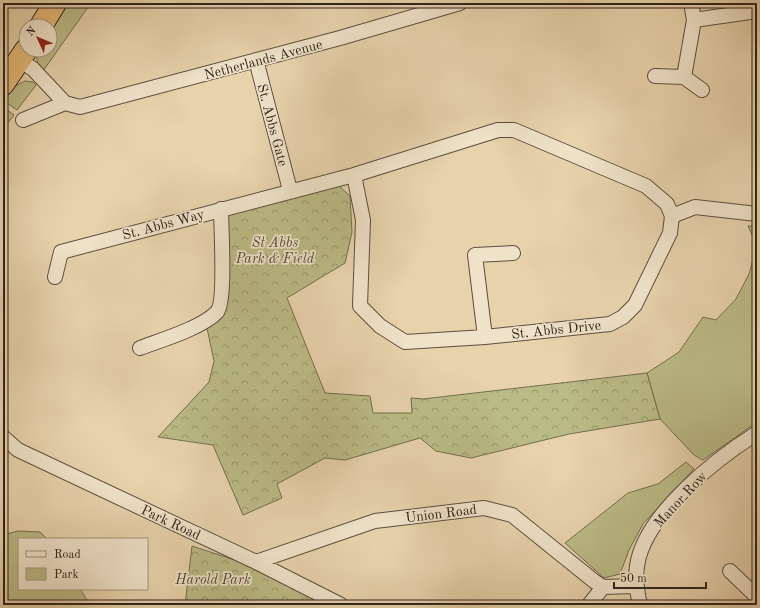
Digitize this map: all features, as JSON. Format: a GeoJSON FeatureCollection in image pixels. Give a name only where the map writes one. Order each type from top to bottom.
{"type":"FeatureCollection","features":[{"type":"Feature","properties":{"kind":"highway"},"geometry":{"type":"LineString","coordinates":[[46,18],[55,3]]}},
{"type":"Feature","properties":{"kind":"highway"},"geometry":{"type":"LineString","coordinates":[[3,84],[21,58]]}},
{"type":"Feature","properties":{"kind":"street","name":"Netherlands Avenue"},"geometry":{"type":"LineString","coordinates":[[65,103],[80,107],[340,38],[460,3]]}},
{"type":"Feature","properties":{"kind":"street"},"geometry":{"type":"LineString","coordinates":[[684,77],[694,20],[691,3]]}},
{"type":"Feature","properties":{"kind":"street"},"geometry":{"type":"LineString","coordinates":[[694,20],[757,12]]}},
{"type":"Feature","properties":{"kind":"street"},"geometry":{"type":"LineString","coordinates":[[23,120],[65,103],[33,69],[25,58]]}},
{"type":"Feature","properties":{"kind":"street","name":"St. Abbs Gate"},"geometry":{"type":"LineString","coordinates":[[256,60],[290,190]]}},
{"type":"Feature","properties":{"kind":"street"},"geometry":{"type":"LineString","coordinates":[[655,76],[684,77],[702,90]]}},
{"type":"Feature","properties":{"kind":"street"},"geometry":{"type":"LineString","coordinates":[[290,190],[354,175],[498,130],[514,130],[646,186],[667,204],[672,216],[695,207],[757,214]]}},
{"type":"Feature","properties":{"kind":"street","name":"St. Abbs Drive"},"geometry":{"type":"LineString","coordinates":[[354,175],[363,220],[360,306],[380,326],[405,342],[485,337],[610,324],[622,317],[635,305],[670,233],[672,216]]}},
{"type":"Feature","properties":{"kind":"street","name":"St. Abbs Way"},"geometry":{"type":"LineString","coordinates":[[55,277],[61,252],[290,190]]}},
{"type":"Feature","properties":{"kind":"street"},"geometry":{"type":"LineString","coordinates":[[140,348],[206,321],[218,311],[222,294],[221,209]]}},
{"type":"Feature","properties":{"kind":"street"},"geometry":{"type":"LineString","coordinates":[[485,337],[472,255],[513,253]]}},
{"type":"Feature","properties":{"kind":"street","name":"Manor Row"},"geometry":{"type":"LineString","coordinates":[[636,586],[637,565],[643,545],[654,525],[705,471],[733,448],[757,433]]}},
{"type":"Feature","properties":{"kind":"street","name":"Park Road"},"geometry":{"type":"LineString","coordinates":[[3,437],[18,450],[256,562],[342,605]]}},
{"type":"Feature","properties":{"kind":"street","name":"Union Road"},"geometry":{"type":"LineString","coordinates":[[256,562],[375,521],[484,508],[512,514],[603,587]]}},
{"type":"Feature","properties":{"kind":"street"},"geometry":{"type":"LineString","coordinates":[[730,570],[757,597]]}},
{"type":"Feature","properties":{"kind":"street"},"geometry":{"type":"LineString","coordinates":[[589,605],[603,587],[636,586],[640,605]]}},
{"type":"Feature","properties":{"kind":"green space"},"geometry":{"type":"Polygon","coordinates":[[[69,3],[91,3],[58,50],[58,19],[69,3]]]}},
{"type":"Feature","properties":{"kind":"green space"},"geometry":{"type":"Polygon","coordinates":[[[37,58],[52,58],[43,71],[37,61],[37,58]]]}},
{"type":"Feature","properties":{"kind":"green space"},"geometry":{"type":"Polygon","coordinates":[[[25,81],[33,82],[36,85],[17,110],[4,101],[15,86],[25,81]]]}},
{"type":"Feature","properties":{"kind":"green space"},"geometry":{"type":"Polygon","coordinates":[[[3,107],[14,115],[3,129],[3,107]]]}},
{"type":"Feature","properties":{"kind":"green space","name":"St Abbs Park & Field"},"geometry":{"type":"Polygon","coordinates":[[[337,184],[350,196],[352,232],[345,263],[287,298],[325,393],[370,396],[373,413],[412,413],[411,398],[423,399],[647,373],[660,419],[569,434],[471,458],[436,451],[420,438],[345,460],[325,458],[277,484],[282,498],[243,515],[213,445],[158,437],[209,382],[214,361],[207,328],[220,317],[228,300],[227,215],[337,184]]]}},
{"type":"Feature","properties":{"kind":"green space"},"geometry":{"type":"Polygon","coordinates":[[[748,226],[757,226],[757,245],[748,226]]]}},
{"type":"Feature","properties":{"kind":"green space"},"geometry":{"type":"Polygon","coordinates":[[[757,245],[757,422],[703,460],[694,455],[660,419],[647,373],[679,352],[703,317],[716,320],[736,299],[749,274],[757,245]]]}},
{"type":"Feature","properties":{"kind":"green space"},"geometry":{"type":"Polygon","coordinates":[[[686,462],[694,469],[643,524],[629,550],[620,574],[604,578],[565,543],[628,493],[658,484],[686,462]]]}},
{"type":"Feature","properties":{"kind":"green space"},"geometry":{"type":"Polygon","coordinates":[[[3,476],[8,478],[3,498],[3,476]]]}},
{"type":"Feature","properties":{"kind":"green space"},"geometry":{"type":"Polygon","coordinates":[[[18,531],[40,532],[46,538],[18,538],[18,590],[81,590],[90,605],[3,605],[3,535],[18,531]]]}},
{"type":"Feature","properties":{"kind":"green space","name":"Harold Park"},"geometry":{"type":"Polygon","coordinates":[[[192,546],[250,565],[326,605],[185,605],[192,546]]]}}]}
